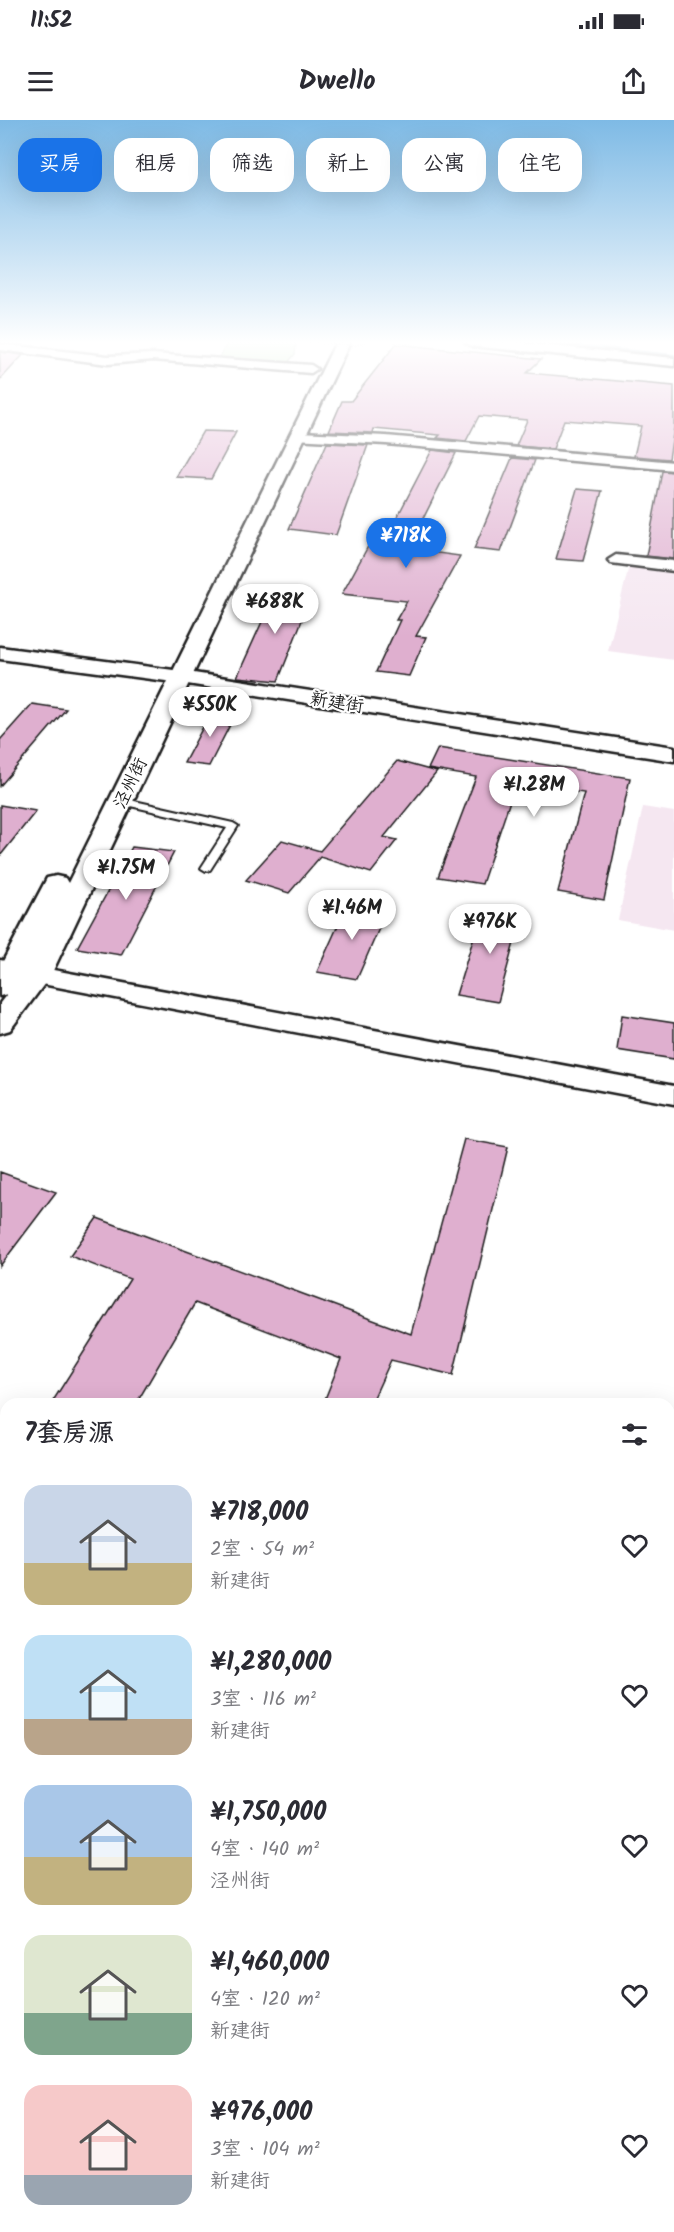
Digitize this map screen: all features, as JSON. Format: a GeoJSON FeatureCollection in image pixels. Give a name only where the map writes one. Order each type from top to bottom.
{"type":"FeatureCollection","features":[{"type":"Feature","properties":{"kind":"main road","name":"泾州街"},"geometry":{"type":"LineString","coordinates":[[0,1023],[37,975],[121,801],[171,676],[278,441]]}},
{"type":"Feature","properties":{"kind":"main road","name":"泾州街"},"geometry":{"type":"LineString","coordinates":[[113,770],[171,676],[297,441]]}},
{"type":"Feature","properties":{"kind":"main road","name":"新建街"},"geometry":{"type":"LineString","coordinates":[[0,653],[171,676],[674,754]]}},
{"type":"Feature","properties":{"kind":"main road"},"geometry":{"type":"LineString","coordinates":[[4,975],[65,865]]}},
{"type":"Feature","properties":{"kind":"street"},"geometry":{"type":"LineString","coordinates":[[392,441],[674,466]]}},
{"type":"Feature","properties":{"kind":"street"},"geometry":{"type":"LineString","coordinates":[[616,560],[674,566]]}},
{"type":"Feature","properties":{"kind":"street"},"geometry":{"type":"LineString","coordinates":[[4,975],[37,975],[674,1095]]}},
{"type":"Feature","properties":{"kind":"lane"},"geometry":{"type":"LineString","coordinates":[[121,801],[233,826],[206,868]]}},
{"type":"Feature","properties":{"kind":"shaded area"},"geometry":{"type":"Polygon","coordinates":[[[629,566],[674,571],[674,660],[608,651],[629,566]]]}},
{"type":"Feature","properties":{"kind":"shaded area"},"geometry":{"type":"Polygon","coordinates":[[[643,807],[674,812],[674,930],[618,920],[643,807]]]}},
{"type":"Feature","properties":{"kind":"building"},"geometry":{"type":"Polygon","coordinates":[[[197,441],[231,441],[211,479],[176,477],[197,441]]]}},
{"type":"Feature","properties":{"kind":"building"},"geometry":{"type":"Polygon","coordinates":[[[518,441],[556,441],[553,449],[516,446],[518,441]]]}},
{"type":"Feature","properties":{"kind":"building"},"geometry":{"type":"Polygon","coordinates":[[[638,441],[672,441],[669,459],[634,456],[638,441]]]}},
{"type":"Feature","properties":{"kind":"building"},"geometry":{"type":"Polygon","coordinates":[[[327,443],[368,445],[336,535],[289,529],[327,443]]]}},
{"type":"Feature","properties":{"kind":"building"},"geometry":{"type":"Polygon","coordinates":[[[432,450],[456,453],[408,549],[460,556],[416,636],[426,637],[409,676],[376,672],[400,620],[396,620],[407,601],[342,594],[377,530],[390,531],[432,450]]]}},
{"type":"Feature","properties":{"kind":"building"},"geometry":{"type":"Polygon","coordinates":[[[512,458],[535,460],[501,552],[474,549],[512,458]]]}},
{"type":"Feature","properties":{"kind":"building"},"geometry":{"type":"Polygon","coordinates":[[[662,471],[674,472],[674,559],[646,556],[662,471]]]}},
{"type":"Feature","properties":{"kind":"building"},"geometry":{"type":"Polygon","coordinates":[[[577,489],[602,491],[583,561],[556,559],[577,489]]]}},
{"type":"Feature","properties":{"kind":"building"},"geometry":{"type":"Polygon","coordinates":[[[266,591],[312,595],[278,681],[237,677],[266,613],[257,612],[266,591]]]}},
{"type":"Feature","properties":{"kind":"building"},"geometry":{"type":"Polygon","coordinates":[[[32,704],[66,709],[0,786],[0,740],[32,704]]]}},
{"type":"Feature","properties":{"kind":"building"},"geometry":{"type":"Polygon","coordinates":[[[212,710],[236,713],[209,766],[184,763],[212,710]]]}},
{"type":"Feature","properties":{"kind":"building"},"geometry":{"type":"Polygon","coordinates":[[[438,748],[630,778],[604,900],[558,892],[584,793],[516,783],[482,884],[438,877],[476,777],[428,769],[438,748]]]}},
{"type":"Feature","properties":{"kind":"building"},"geometry":{"type":"Polygon","coordinates":[[[397,761],[437,772],[384,837],[397,840],[371,873],[320,857],[289,893],[246,880],[282,840],[320,851],[397,761]]]}},
{"type":"Feature","properties":{"kind":"building"},"geometry":{"type":"Polygon","coordinates":[[[0,805],[36,811],[0,856],[0,805]]]}},
{"type":"Feature","properties":{"kind":"building"},"geometry":{"type":"Polygon","coordinates":[[[132,847],[174,852],[121,955],[77,948],[132,847]]]}},
{"type":"Feature","properties":{"kind":"building"},"geometry":{"type":"Polygon","coordinates":[[[348,903],[387,910],[357,979],[317,972],[348,903]]]}},
{"type":"Feature","properties":{"kind":"building"},"geometry":{"type":"Polygon","coordinates":[[[483,907],[522,913],[498,1002],[456,995],[483,907]]]}},
{"type":"Feature","properties":{"kind":"building"},"geometry":{"type":"Polygon","coordinates":[[[622,1015],[674,1023],[674,1059],[617,1050],[622,1015]]]}},
{"type":"Feature","properties":{"kind":"building"},"geometry":{"type":"Polygon","coordinates":[[[464,1139],[508,1147],[453,1375],[391,1360],[374,1398],[325,1398],[341,1359],[195,1303],[140,1398],[55,1398],[130,1279],[70,1256],[97,1218],[411,1334],[464,1139]]]}},
{"type":"Feature","properties":{"kind":"building"},"geometry":{"type":"Polygon","coordinates":[[[0,1172],[56,1192],[0,1266],[0,1172]]]}}]}
